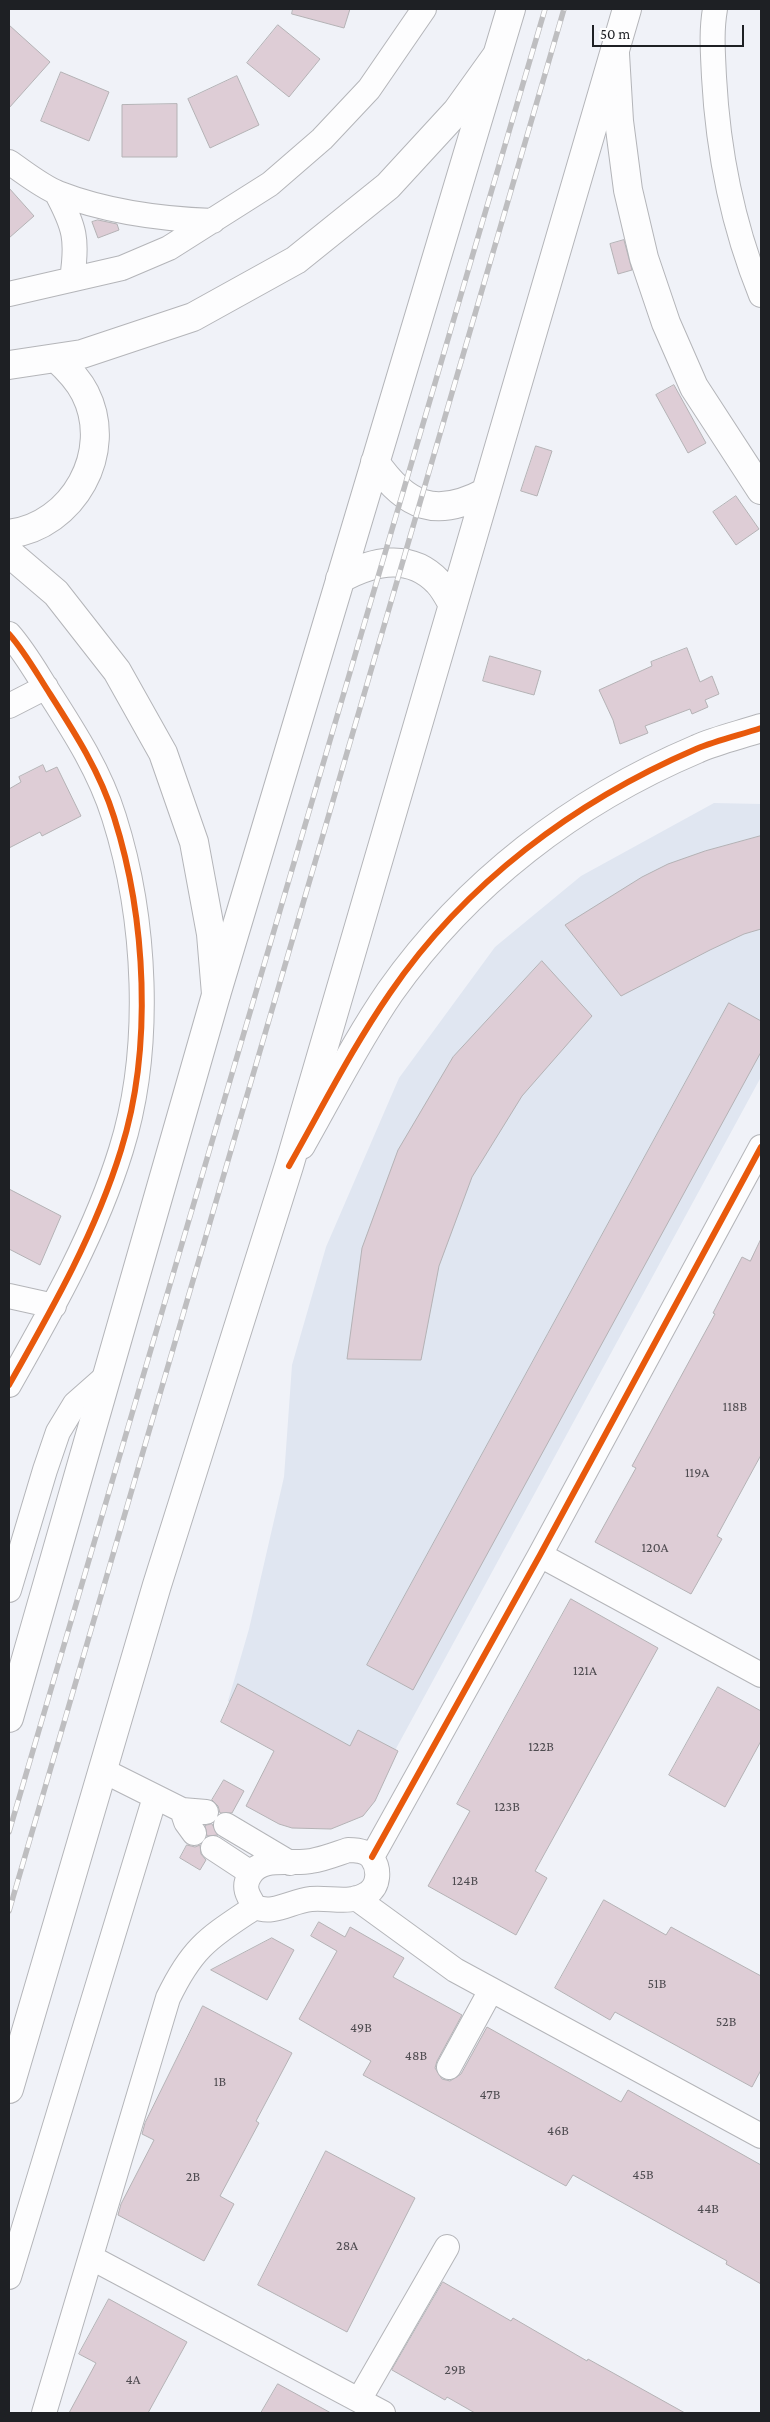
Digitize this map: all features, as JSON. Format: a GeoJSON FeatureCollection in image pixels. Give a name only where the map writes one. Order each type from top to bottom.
{"type":"FeatureCollection","features":[{"type":"Feature","properties":{"kind":"main road"},"geometry":{"type":"LineString","coordinates":[[9,1718],[216,995],[511,9]]}},
{"type":"Feature","properties":{"kind":"main road"},"geometry":{"type":"LineString","coordinates":[[9,2089],[104,1771],[157,1585],[289,1166],[627,9]]}},
{"type":"Feature","properties":{"kind":"main road"},"geometry":{"type":"LineString","coordinates":[[615,53],[619,121],[628,190],[644,258],[666,323],[694,387],[761,490]]}},
{"type":"Feature","properties":{"kind":"main road"},"geometry":{"type":"LineString","coordinates":[[9,365],[82,354],[193,316],[296,260],[388,186],[456,111],[497,55]]}},
{"type":"Feature","properties":{"kind":"main road"},"geometry":{"type":"LineString","coordinates":[[9,534],[33,528],[54,517],[71,502],[84,482],[92,461],[93,415],[85,393],[73,374],[56,358]]}},
{"type":"Feature","properties":{"kind":"main road"},"geometry":{"type":"LineString","coordinates":[[375,462],[398,491],[410,500],[428,506],[446,508],[460,505],[486,492]]}},
{"type":"Feature","properties":{"kind":"main road"},"geometry":{"type":"LineString","coordinates":[[9,553],[56,593],[117,671],[163,753],[194,842],[211,934],[216,995]]}},
{"type":"Feature","properties":{"kind":"main road"},"geometry":{"type":"LineString","coordinates":[[340,579],[372,564],[393,561],[410,564],[438,582],[453,605]]}},
{"type":"Feature","properties":{"kind":"main road"},"geometry":{"type":"LineString","coordinates":[[289,1166],[390,992],[439,929],[496,873],[558,824],[626,782],[698,748],[761,728]]}},
{"type":"Feature","properties":{"kind":"street"},"geometry":{"type":"LineString","coordinates":[[405,9],[407,33]]}},
{"type":"Feature","properties":{"kind":"street"},"geometry":{"type":"LineString","coordinates":[[9,294],[122,268],[158,253],[213,221],[270,184],[322,139],[369,89],[424,9]]}},
{"type":"Feature","properties":{"kind":"street"},"geometry":{"type":"LineString","coordinates":[[715,9],[712,28],[717,125],[728,187],[750,266],[761,295]]}},
{"type":"Feature","properties":{"kind":"street"},"geometry":{"type":"LineString","coordinates":[[9,162],[56,192],[104,208],[154,217],[213,221]]}},
{"type":"Feature","properties":{"kind":"street"},"geometry":{"type":"LineString","coordinates":[[56,192],[71,220],[77,250],[72,279]]}},
{"type":"Feature","properties":{"kind":"street"},"geometry":{"type":"LineString","coordinates":[[154,217],[158,253]]}},
{"type":"Feature","properties":{"kind":"street"},"geometry":{"type":"LineString","coordinates":[[9,634],[46,687],[87,752],[114,815],[132,881],[139,948],[142,1016],[136,1083],[122,1148],[100,1212],[54,1306],[9,1385]]}},
{"type":"Feature","properties":{"kind":"street"},"geometry":{"type":"LineString","coordinates":[[9,706],[46,687]]}},
{"type":"Feature","properties":{"kind":"street"},"geometry":{"type":"LineString","coordinates":[[372,1858],[540,1555],[761,1147]]}},
{"type":"Feature","properties":{"kind":"street"},"geometry":{"type":"LineString","coordinates":[[9,1296],[54,1306]]}},
{"type":"Feature","properties":{"kind":"street"},"geometry":{"type":"LineString","coordinates":[[9,1590],[44,1470],[58,1432],[75,1404],[108,1374]]}},
{"type":"Feature","properties":{"kind":"street"},"geometry":{"type":"LineString","coordinates":[[540,1555],[761,1674]]}},
{"type":"Feature","properties":{"kind":"street"},"geometry":{"type":"LineString","coordinates":[[104,1771],[182,1810],[206,1812]]}},
{"type":"Feature","properties":{"kind":"street"},"geometry":{"type":"LineString","coordinates":[[9,2277],[155,1797]]}},
{"type":"Feature","properties":{"kind":"street"},"geometry":{"type":"LineString","coordinates":[[182,1810],[186,1822],[194,1833]]}},
{"type":"Feature","properties":{"kind":"street"},"geometry":{"type":"LineString","coordinates":[[226,1825],[290,1863]]}},
{"type":"Feature","properties":{"kind":"street"},"geometry":{"type":"LineString","coordinates":[[213,1848],[251,1873]]}},
{"type":"Feature","properties":{"kind":"street"},"geometry":{"type":"LineString","coordinates":[[44,2413],[92,2258],[168,1998],[180,1972],[205,1941],[255,1907],[270,1910],[311,1899],[346,1900],[356,1898],[368,1893],[375,1886],[377,1870],[372,1858],[361,1850],[348,1850],[310,1861],[260,1864],[251,1873],[246,1889],[255,1907]]}},
{"type":"Feature","properties":{"kind":"street"},"geometry":{"type":"LineString","coordinates":[[356,1898],[455,1970],[761,2136]]}},
{"type":"Feature","properties":{"kind":"street"},"geometry":{"type":"LineString","coordinates":[[449,2067],[491,1990]]}},
{"type":"Feature","properties":{"kind":"street"},"geometry":{"type":"LineString","coordinates":[[359,2400],[447,2247]]}},
{"type":"Feature","properties":{"kind":"street"},"geometry":{"type":"LineString","coordinates":[[92,2258],[383,2413]]}},
{"type":"Feature","properties":{"kind":"shaded area"},"geometry":{"type":"Polygon","coordinates":[[[714,803],[761,804],[761,1077],[367,1802],[228,1701],[249,1629],[284,1477],[292,1365],[326,1247],[399,1078],[495,947],[581,876],[714,803]]]}},
{"type":"Feature","properties":{"kind":"building"},"geometry":{"type":"Polygon","coordinates":[[[293,9],[350,9],[344,28],[292,14],[293,9]]]}},
{"type":"Feature","properties":{"kind":"building"},"geometry":{"type":"Polygon","coordinates":[[[9,25],[50,62],[9,108],[9,25]]]}},
{"type":"Feature","properties":{"kind":"building"},"geometry":{"type":"Polygon","coordinates":[[[278,25],[320,59],[289,97],[247,63],[278,25]]]}},
{"type":"Feature","properties":{"kind":"building"},"geometry":{"type":"Polygon","coordinates":[[[61,72],[109,92],[89,141],[41,121],[61,72]]]}},
{"type":"Feature","properties":{"kind":"building"},"geometry":{"type":"Polygon","coordinates":[[[237,76],[259,125],[210,148],[188,99],[237,76]]]}},
{"type":"Feature","properties":{"kind":"building"},"geometry":{"type":"Polygon","coordinates":[[[177,104],[177,157],[122,157],[122,105],[177,104]]]}},
{"type":"Feature","properties":{"kind":"building"},"geometry":{"type":"Polygon","coordinates":[[[9,188],[34,216],[9,238],[9,188]]]}},
{"type":"Feature","properties":{"kind":"building"},"geometry":{"type":"Polygon","coordinates":[[[98,220],[117,224],[119,230],[98,238],[92,222],[98,220]]]}},
{"type":"Feature","properties":{"kind":"building"},"geometry":{"type":"Polygon","coordinates":[[[624,240],[632,270],[618,274],[610,244],[624,240]]]}},
{"type":"Feature","properties":{"kind":"building"},"geometry":{"type":"Polygon","coordinates":[[[674,385],[706,443],[688,453],[656,395],[674,385]]]}},
{"type":"Feature","properties":{"kind":"building"},"geometry":{"type":"Polygon","coordinates":[[[536,446],[552,451],[537,496],[521,491],[536,446]]]}},
{"type":"Feature","properties":{"kind":"building"},"geometry":{"type":"Polygon","coordinates":[[[736,496],[759,529],[736,545],[713,512],[736,496]]]}},
{"type":"Feature","properties":{"kind":"building"},"geometry":{"type":"Polygon","coordinates":[[[687,648],[700,682],[712,676],[719,694],[705,700],[708,707],[692,714],[690,709],[645,726],[648,733],[620,744],[613,720],[599,690],[652,666],[651,662],[687,648]]]}},
{"type":"Feature","properties":{"kind":"building"},"geometry":{"type":"Polygon","coordinates":[[[490,656],[541,671],[534,695],[483,681],[490,656]]]}},
{"type":"Feature","properties":{"kind":"building"},"geometry":{"type":"Polygon","coordinates":[[[43,765],[46,772],[57,767],[81,816],[42,836],[40,832],[9,848],[9,789],[21,782],[19,777],[43,765]]]}},
{"type":"Feature","properties":{"kind":"building"},"geometry":{"type":"Polygon","coordinates":[[[761,836],[761,929],[744,934],[710,950],[621,996],[565,925],[642,877],[668,864],[705,851],[761,836]]]}},
{"type":"Feature","properties":{"kind":"building"},"geometry":{"type":"Polygon","coordinates":[[[542,961],[592,1016],[522,1096],[472,1177],[439,1266],[421,1360],[347,1359],[362,1248],[398,1150],[453,1057],[542,961]]]}},
{"type":"Feature","properties":{"kind":"building"},"geometry":{"type":"Polygon","coordinates":[[[729,1003],[761,1021],[761,1052],[413,1690],[367,1665],[729,1003]]]}},
{"type":"Feature","properties":{"kind":"building"},"geometry":{"type":"Polygon","coordinates":[[[9,1189],[61,1216],[40,1265],[9,1249],[9,1189]]]}},
{"type":"Feature","properties":{"kind":"building"},"geometry":{"type":"Polygon","coordinates":[[[761,1239],[761,1455],[717,1536],[722,1539],[691,1594],[595,1542],[636,1468],[632,1466],[715,1314],[713,1313],[742,1257],[750,1261],[761,1239]]]}},
{"type":"Feature","properties":{"kind":"building"},"geometry":{"type":"Polygon","coordinates":[[[571,1599],[658,1648],[535,1871],[547,1878],[516,1935],[428,1886],[470,1811],[457,1804],[571,1599]]]}},
{"type":"Feature","properties":{"kind":"building"},"geometry":{"type":"Polygon","coordinates":[[[238,1684],[350,1746],[358,1730],[398,1751],[375,1801],[363,1816],[331,1829],[292,1828],[279,1824],[246,1806],[274,1751],[221,1722],[238,1684]]]}},
{"type":"Feature","properties":{"kind":"building"},"geometry":{"type":"Polygon","coordinates":[[[718,1687],[761,1711],[761,1741],[725,1807],[669,1775],[718,1687]]]}},
{"type":"Feature","properties":{"kind":"building"},"geometry":{"type":"Polygon","coordinates":[[[224,1780],[244,1791],[232,1813],[220,1813],[218,1806],[212,1800],[224,1780]]]}},
{"type":"Feature","properties":{"kind":"building"},"geometry":{"type":"Polygon","coordinates":[[[212,1824],[218,1835],[207,1836],[205,1826],[212,1824]]]}},
{"type":"Feature","properties":{"kind":"building"},"geometry":{"type":"Polygon","coordinates":[[[187,1845],[195,1847],[200,1845],[201,1854],[206,1860],[200,1870],[180,1858],[187,1845]]]}},
{"type":"Feature","properties":{"kind":"building"},"geometry":{"type":"Polygon","coordinates":[[[604,1900],[666,1935],[671,1927],[761,1976],[761,2070],[752,2087],[615,2012],[610,2020],[555,1988],[604,1900]]]}},
{"type":"Feature","properties":{"kind":"building"},"geometry":{"type":"Polygon","coordinates":[[[319,1922],[345,1937],[350,1927],[404,1958],[393,1977],[462,2015],[437,2061],[435,2068],[442,2079],[450,2081],[461,2074],[487,2027],[621,2102],[628,2090],[761,2165],[761,2284],[726,2264],[727,2261],[573,2175],[566,2186],[363,2075],[371,2061],[299,2019],[337,1951],[311,1936],[319,1922]]]}},
{"type":"Feature","properties":{"kind":"building"},"geometry":{"type":"Polygon","coordinates":[[[272,1938],[294,1950],[267,2000],[211,1970],[272,1938]]]}},
{"type":"Feature","properties":{"kind":"building"},"geometry":{"type":"Polygon","coordinates":[[[203,2006],[292,2053],[256,2121],[259,2123],[220,2196],[234,2204],[204,2261],[118,2215],[121,2204],[154,2140],[142,2134],[145,2123],[203,2006]]]}},
{"type":"Feature","properties":{"kind":"building"},"geometry":{"type":"Polygon","coordinates":[[[326,2151],[415,2198],[347,2332],[258,2285],[326,2151]]]}},
{"type":"Feature","properties":{"kind":"building"},"geometry":{"type":"Polygon","coordinates":[[[443,2282],[511,2321],[513,2318],[587,2361],[588,2359],[685,2413],[475,2413],[447,2397],[445,2400],[392,2370],[443,2282]]]}},
{"type":"Feature","properties":{"kind":"building"},"geometry":{"type":"Polygon","coordinates":[[[109,2299],[187,2342],[148,2413],[69,2413],[96,2363],[79,2354],[109,2299]]]}},
{"type":"Feature","properties":{"kind":"building"},"geometry":{"type":"Polygon","coordinates":[[[278,2384],[331,2413],[261,2413],[278,2384]]]}},
{"type":"Feature","properties":{"kind":"railway"},"geometry":{"type":"LineString","coordinates":[[9,1832],[545,9]]}},
{"type":"Feature","properties":{"kind":"railway"},"geometry":{"type":"LineString","coordinates":[[9,1911],[564,9]]}},
{"type":"Feature","properties":{"kind":"cycle path"},"geometry":{"type":"LineString","coordinates":[[9,634],[31,663],[78,738],[102,784],[125,856],[139,940],[142,983],[138,1069],[131,1111],[121,1150],[99,1211],[85,1241],[9,1385]]}},
{"type":"Feature","properties":{"kind":"cycle path"},"geometry":{"type":"LineString","coordinates":[[289,1166],[350,1057],[390,993],[420,953],[452,916],[488,881],[526,849],[566,820],[608,794],[651,770],[696,749],[761,728]]}},
{"type":"Feature","properties":{"kind":"cycle path"},"geometry":{"type":"LineString","coordinates":[[372,1857],[540,1555],[761,1147]]}}]}
